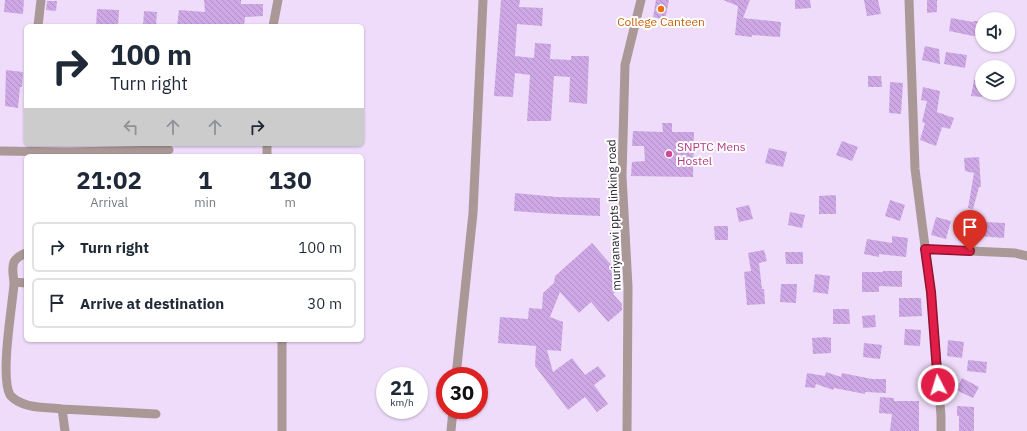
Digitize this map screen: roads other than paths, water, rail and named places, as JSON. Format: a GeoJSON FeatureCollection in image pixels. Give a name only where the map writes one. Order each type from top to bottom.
{"type":"FeatureCollection","features":[{"type":"Feature","properties":{"kind":"street"},"geometry":{"type":"LineString","coordinates":[[38,24],[41,0]]}},
{"type":"Feature","properties":{"kind":"street"},"geometry":{"type":"LineString","coordinates":[[273,24],[278,0]]}},
{"type":"Feature","properties":{"kind":"street"},"geometry":{"type":"LineString","coordinates":[[457,367],[473,213],[483,0]]}},
{"type":"Feature","properties":{"kind":"street","name":"muriyanavi ppts linking road"},"geometry":{"type":"LineString","coordinates":[[628,431],[628,288],[622,176],[624,65],[641,0]]}},
{"type":"Feature","properties":{"kind":"street"},"geometry":{"type":"LineString","coordinates":[[909,0],[915,168],[931,300],[941,431]]}},
{"type":"Feature","properties":{"kind":"street"},"geometry":{"type":"LineString","coordinates":[[0,151],[169,150]]}},
{"type":"Feature","properties":{"kind":"street"},"geometry":{"type":"LineString","coordinates":[[925,249],[1015,253],[1027,256]]}},
{"type":"Feature","properties":{"kind":"street"},"geometry":{"type":"LineString","coordinates":[[24,254],[21,255],[14,262],[14,282],[5,341],[4,370],[6,385],[9,393],[15,399],[26,405],[62,409],[156,414]]}},
{"type":"Feature","properties":{"kind":"street"},"geometry":{"type":"LineString","coordinates":[[14,282],[24,283]]}},
{"type":"Feature","properties":{"kind":"street"},"geometry":{"type":"LineString","coordinates":[[282,342],[282,431]]}},
{"type":"Feature","properties":{"kind":"street"},"geometry":{"type":"LineString","coordinates":[[62,409],[65,431]]}},
{"type":"Feature","properties":{"kind":"street"},"geometry":{"type":"LineString","coordinates":[[451,431],[452,419]]}},
{"type":"Feature","properties":{"kind":"place","name":"College Canteen"},"geometry":{"type":"Point","coordinates":[661,9]}},
{"type":"Feature","properties":{"kind":"place","name":"SNPTC Mens Hostel"},"geometry":{"type":"Point","coordinates":[669,154]}}]}
